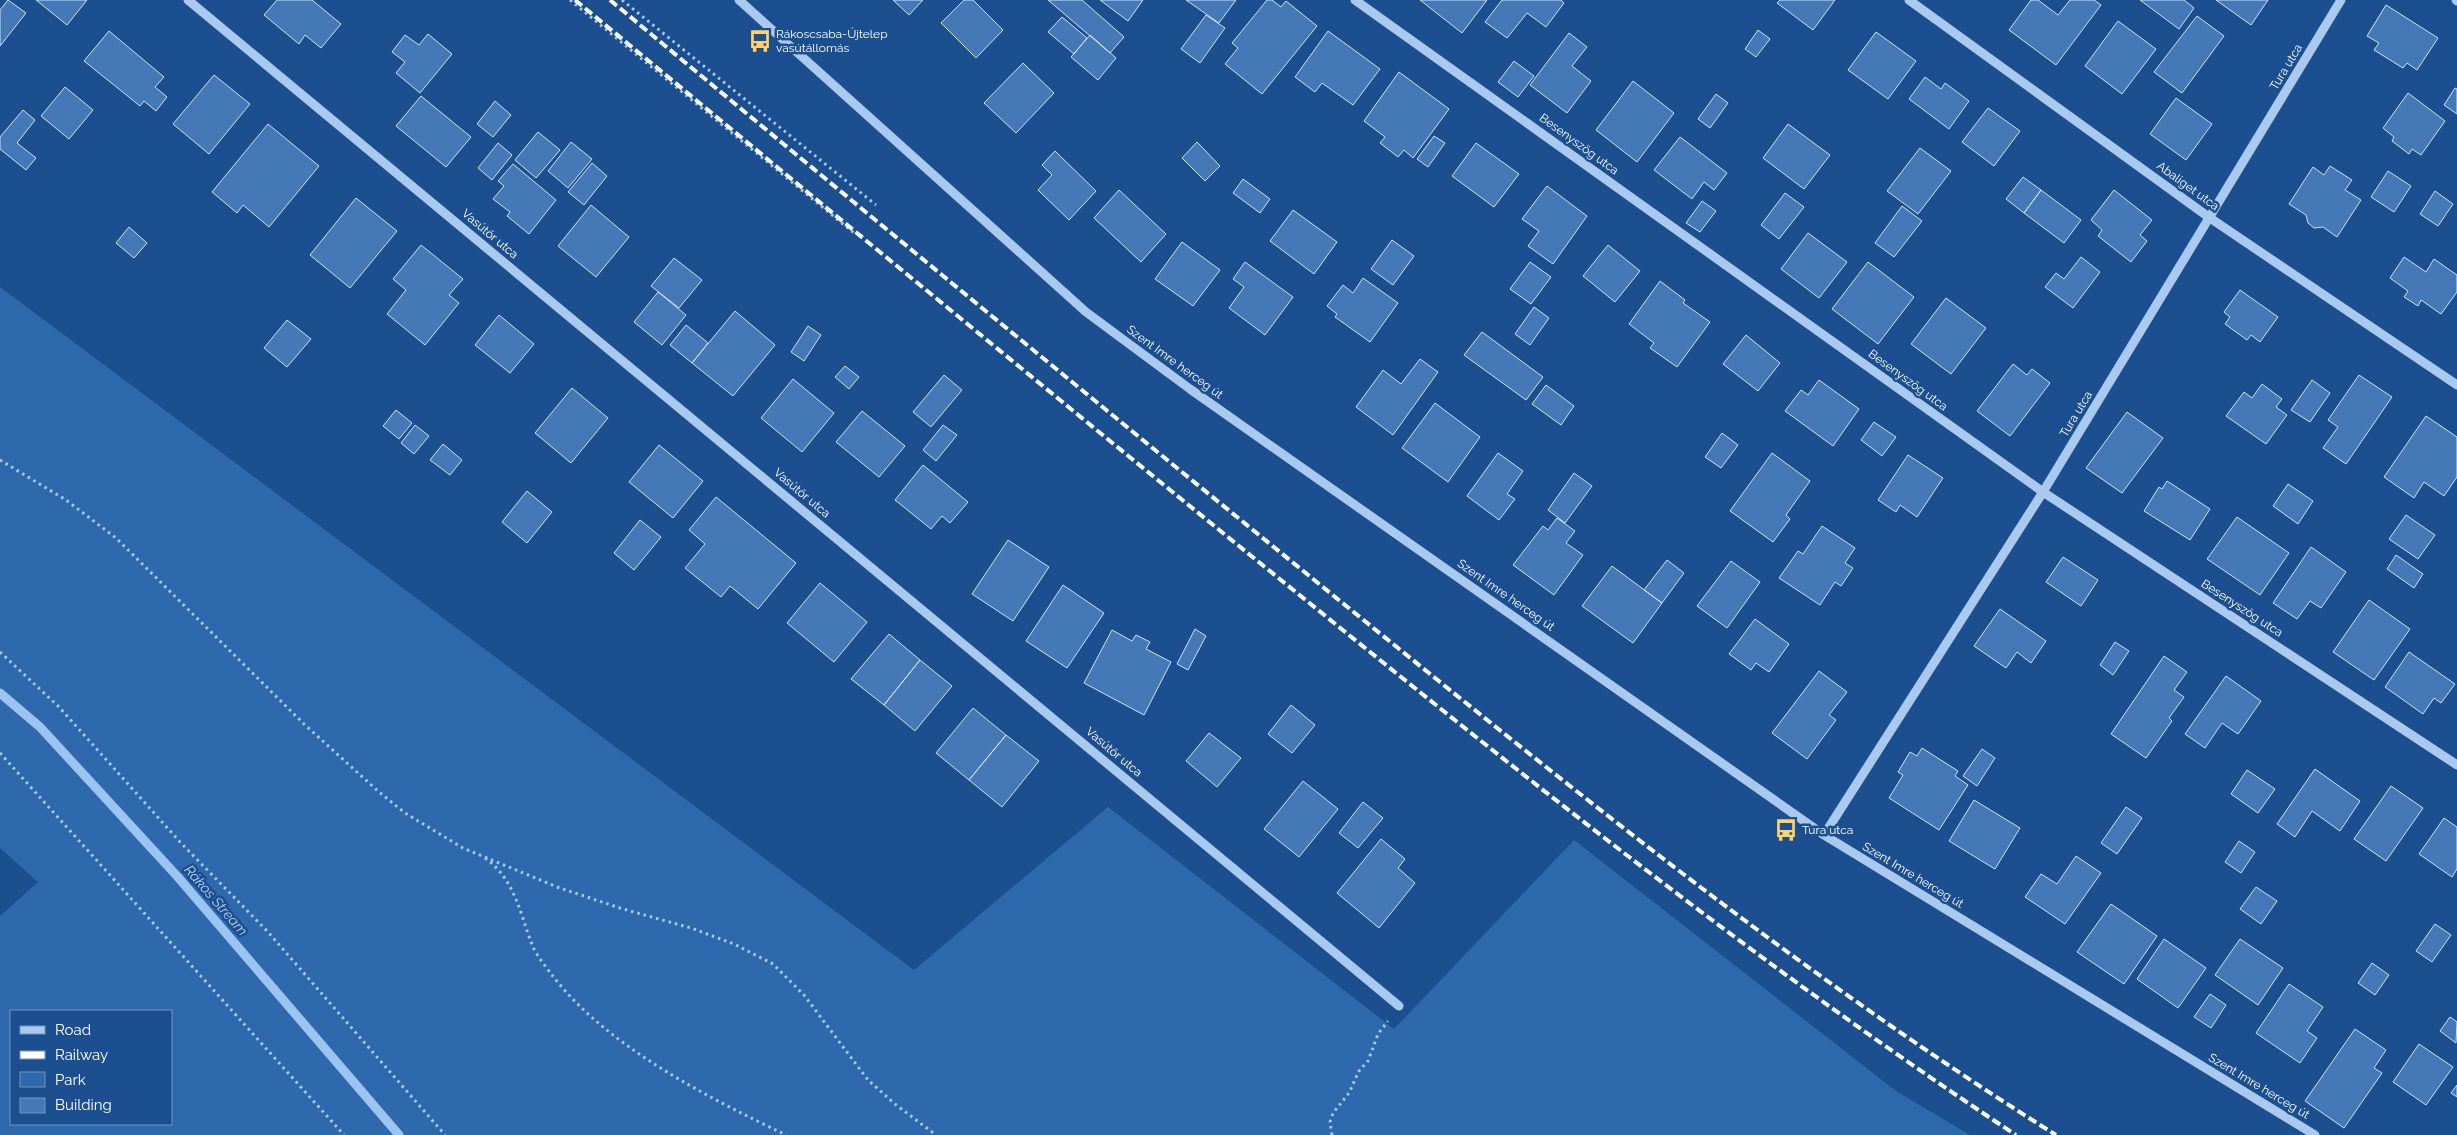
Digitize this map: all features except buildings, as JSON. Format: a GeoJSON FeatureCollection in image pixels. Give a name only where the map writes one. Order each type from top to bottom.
{"type":"FeatureCollection","features":[{"type":"Feature","properties":{"kind":"street","name":"Vasútőr utca"},"geometry":{"type":"LineString","coordinates":[[188,0],[1399,1005]]}},
{"type":"Feature","properties":{"kind":"street","name":"Szent Imre herceg út"},"geometry":{"type":"LineString","coordinates":[[739,0],[1086,312],[1190,389],[1824,835],[2315,1135]]}},
{"type":"Feature","properties":{"kind":"street","name":"Besenyszög utca"},"geometry":{"type":"LineString","coordinates":[[1355,0],[2043,492],[2457,765]]}},
{"type":"Feature","properties":{"kind":"street","name":"Abaliget utca"},"geometry":{"type":"LineString","coordinates":[[1909,0],[2210,218],[2457,385]]}},
{"type":"Feature","properties":{"kind":"street","name":"Tura utca"},"geometry":{"type":"LineString","coordinates":[[1824,835],[2043,492],[2341,0]]}},
{"type":"Feature","properties":{"kind":"path"},"geometry":{"type":"LineString","coordinates":[[570,0],[854,232]]}},
{"type":"Feature","properties":{"kind":"path"},"geometry":{"type":"LineString","coordinates":[[622,0],[876,206]]}},
{"type":"Feature","properties":{"kind":"path"},"geometry":{"type":"LineString","coordinates":[[0,460],[66,500],[116,538],[175,594],[256,678],[378,792],[434,831],[480,855],[567,890],[623,909],[691,928],[734,944],[773,964],[804,995],[868,1080],[895,1104],[936,1135]]}},
{"type":"Feature","properties":{"kind":"path"},"geometry":{"type":"LineString","coordinates":[[0,652],[59,707],[180,842],[268,932],[445,1135]]}},
{"type":"Feature","properties":{"kind":"path"},"geometry":{"type":"LineString","coordinates":[[0,753],[344,1135]]}},
{"type":"Feature","properties":{"kind":"path"},"geometry":{"type":"LineString","coordinates":[[480,855],[500,872],[510,885],[534,948],[552,976],[575,1002],[601,1026],[688,1084],[786,1135]]}},
{"type":"Feature","properties":{"kind":"path"},"geometry":{"type":"LineString","coordinates":[[1332,1135],[1330,1122],[1333,1113],[1349,1093],[1359,1071],[1368,1061],[1378,1034],[1399,1005]]}},
{"type":"Feature","properties":{"kind":"green space"},"geometry":{"type":"Polygon","coordinates":[[[0,287],[914,970],[1108,807],[1394,1029],[1574,840],[1896,1091],[1970,1135],[0,1135],[0,916],[38,882],[0,848],[0,287]]]}},
{"type":"Feature","properties":{"kind":"waterway","name":"Rákos Stream"},"geometry":{"type":"LineString","coordinates":[[0,693],[40,727],[177,876],[399,1135]]}},
{"type":"Feature","properties":{"kind":"railway"},"geometry":{"type":"LineString","coordinates":[[575,0],[1120,449],[1564,807],[1832,1008],[1923,1073],[2016,1135]]}},
{"type":"Feature","properties":{"kind":"railway"},"geometry":{"type":"LineString","coordinates":[[610,0],[1161,455],[1604,813],[1692,881],[1871,1012],[1963,1075],[2056,1135]]}},
{"type":"Feature","properties":{"kind":"place","name":"Rákoscsaba-Újtelep vasútállomás"},"geometry":{"type":"Point","coordinates":[760,41]}},
{"type":"Feature","properties":{"kind":"place","name":"Tura utca"},"geometry":{"type":"Point","coordinates":[1786,830]}}]}
